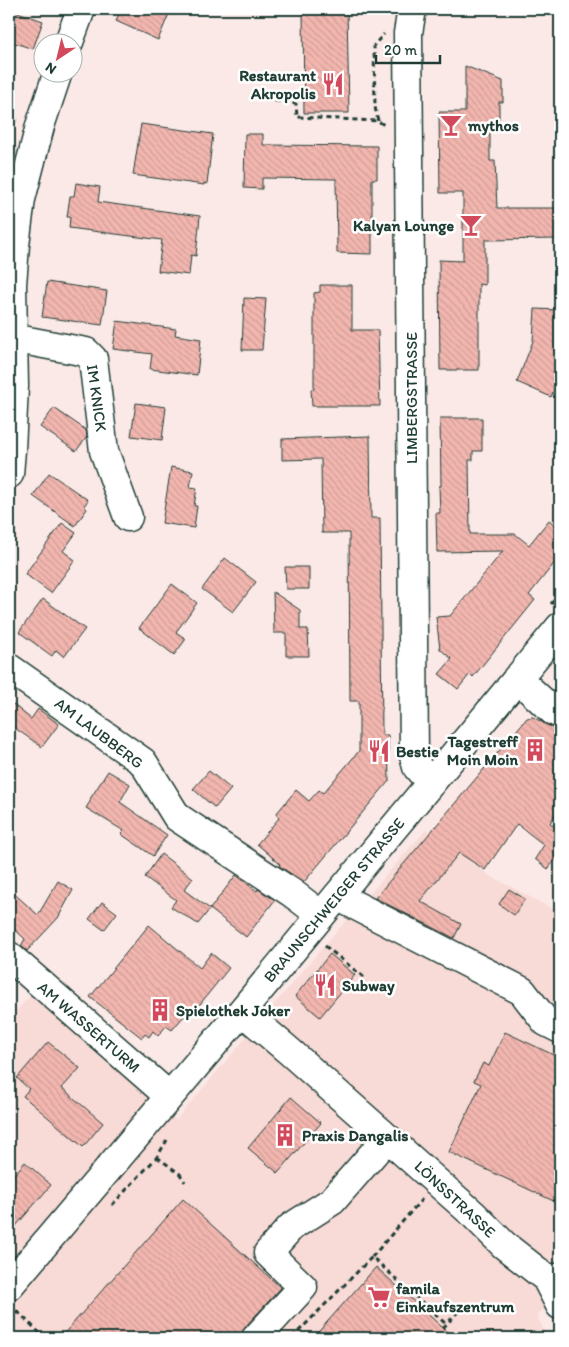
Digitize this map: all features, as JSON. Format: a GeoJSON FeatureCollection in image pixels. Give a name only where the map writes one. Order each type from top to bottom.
{"type":"FeatureCollection","features":[{"type":"Feature","properties":{"kind":"street"},"geometry":{"type":"LineString","coordinates":[[73,32],[81,9]]}},
{"type":"Feature","properties":{"kind":"street","name":"LIMBERGSTRASSE"},"geometry":{"type":"LineString","coordinates":[[412,9],[408,33],[414,756],[417,767],[431,783]]}},
{"type":"Feature","properties":{"kind":"street"},"geometry":{"type":"LineString","coordinates":[[9,474],[14,386],[12,284],[21,199],[40,126],[55,82]]}},
{"type":"Feature","properties":{"kind":"street","name":"IM KNICK"},"geometry":{"type":"LineString","coordinates":[[12,338],[86,352],[93,359],[104,451],[128,517]]}},
{"type":"Feature","properties":{"kind":"street","name":"BRAUNSCHWEIGER STRASSE"},"geometry":{"type":"LineString","coordinates":[[13,1299],[169,1096],[242,1011],[560,627]]}},
{"type":"Feature","properties":{"kind":"street","name":"AM LAUBBERG"},"geometry":{"type":"LineString","coordinates":[[9,668],[143,762],[177,817],[292,893],[329,905],[522,992],[546,1022],[560,1029]]}},
{"type":"Feature","properties":{"kind":"street"},"geometry":{"type":"LineString","coordinates":[[517,678],[553,711],[560,714]]}},
{"type":"Feature","properties":{"kind":"street","name":"AM WASSERTURM"},"geometry":{"type":"LineString","coordinates":[[9,956],[169,1096]]}},
{"type":"Feature","properties":{"kind":"street","name":"LÖNSSTRASSE"},"geometry":{"type":"LineString","coordinates":[[242,1011],[473,1214],[504,1245],[553,1278]]}},
{"type":"Feature","properties":{"kind":"street"},"geometry":{"type":"LineString","coordinates":[[256,1338],[303,1287],[268,1252],[291,1227],[332,1201],[387,1138]]}},
{"type":"Feature","properties":{"kind":"street"},"geometry":{"type":"LineString","coordinates":[[553,1278],[560,1305]]}},
{"type":"Feature","properties":{"kind":"path"},"geometry":{"type":"LineString","coordinates":[[378,121],[375,107],[374,45],[386,32]]}},
{"type":"Feature","properties":{"kind":"path"},"geometry":{"type":"LineString","coordinates":[[257,98],[296,104],[297,117],[378,121],[409,139]]}},
{"type":"Feature","properties":{"kind":"path"},"geometry":{"type":"LineString","coordinates":[[324,946],[366,979]]}},
{"type":"Feature","properties":{"kind":"path"},"geometry":{"type":"LineString","coordinates":[[157,1157],[180,1174],[185,1182]]}},
{"type":"Feature","properties":{"kind":"path"},"geometry":{"type":"LineString","coordinates":[[292,1338],[372,1257],[436,1182]]}},
{"type":"Feature","properties":{"kind":"path"},"geometry":{"type":"LineString","coordinates":[[372,1257],[446,1324]]}},
{"type":"Feature","properties":{"kind":"path"},"geometry":{"type":"LineString","coordinates":[[13,1299],[45,1338]]}},
{"type":"Feature","properties":{"kind":"path"},"geometry":{"type":"LineString","coordinates":[[443,1328],[466,1303]]}},
{"type":"Feature","properties":{"kind":"shaded area"},"geometry":{"type":"Polygon","coordinates":[[[426,830],[490,876],[560,913],[560,1299],[536,1315],[548,1338],[9,1338],[9,1019],[31,995],[176,1120],[324,946],[426,830]]]}},
{"type":"Feature","properties":{"kind":"building"},"geometry":{"type":"Polygon","coordinates":[[[9,9],[43,21],[39,32],[32,32],[32,49],[9,41],[9,9]]]}},
{"type":"Feature","properties":{"kind":"building"},"geometry":{"type":"Polygon","coordinates":[[[121,9],[171,9],[158,40],[116,21],[121,9]]]}},
{"type":"Feature","properties":{"kind":"building"},"geometry":{"type":"Polygon","coordinates":[[[303,9],[347,9],[349,113],[304,113],[303,9]]]}},
{"type":"Feature","properties":{"kind":"building"},"geometry":{"type":"Polygon","coordinates":[[[465,66],[503,81],[503,102],[499,102],[499,122],[490,121],[490,161],[495,161],[497,208],[560,208],[560,239],[485,240],[485,285],[479,284],[479,370],[440,370],[439,260],[463,261],[463,193],[440,193],[439,112],[465,112],[465,66]]]}},
{"type":"Feature","properties":{"kind":"building"},"geometry":{"type":"Polygon","coordinates":[[[141,124],[213,134],[207,184],[133,175],[141,124]]]}},
{"type":"Feature","properties":{"kind":"building"},"geometry":{"type":"Polygon","coordinates":[[[245,134],[263,134],[263,145],[377,146],[377,179],[372,179],[372,254],[337,253],[336,179],[262,178],[262,189],[244,188],[245,134]]]}},
{"type":"Feature","properties":{"kind":"building"},"geometry":{"type":"Polygon","coordinates":[[[76,183],[100,187],[98,202],[200,216],[196,256],[191,255],[189,275],[158,271],[162,240],[69,228],[70,217],[67,217],[70,196],[74,196],[76,183]]]}},
{"type":"Feature","properties":{"kind":"building"},"geometry":{"type":"Polygon","coordinates":[[[47,282],[107,291],[102,325],[42,317],[47,282]]]}},
{"type":"Feature","properties":{"kind":"building"},"geometry":{"type":"Polygon","coordinates":[[[320,285],[352,285],[352,330],[378,330],[380,406],[312,406],[311,389],[314,389],[314,293],[320,292],[320,285]]]}},
{"type":"Feature","properties":{"kind":"building"},"geometry":{"type":"Polygon","coordinates":[[[244,298],[266,299],[262,350],[242,350],[244,298]]]}},
{"type":"Feature","properties":{"kind":"building"},"geometry":{"type":"Polygon","coordinates":[[[535,309],[560,310],[560,375],[551,397],[517,382],[533,341],[535,309]]]}},
{"type":"Feature","properties":{"kind":"building"},"geometry":{"type":"Polygon","coordinates":[[[117,321],[176,329],[175,335],[201,339],[197,375],[150,369],[152,354],[113,349],[117,321]]]}},
{"type":"Feature","properties":{"kind":"building"},"geometry":{"type":"Polygon","coordinates":[[[136,403],[166,407],[162,440],[131,436],[136,403]]]}},
{"type":"Feature","properties":{"kind":"building"},"geometry":{"type":"Polygon","coordinates":[[[54,408],[86,430],[87,437],[76,451],[40,427],[54,408]]]}},
{"type":"Feature","properties":{"kind":"building"},"geometry":{"type":"Polygon","coordinates":[[[440,418],[482,418],[482,451],[473,451],[473,460],[469,460],[470,534],[515,534],[529,545],[549,520],[560,529],[560,556],[529,595],[535,600],[473,677],[470,674],[458,689],[439,674],[452,659],[440,649],[436,617],[450,616],[503,551],[437,552],[436,513],[440,513],[439,486],[441,486],[440,418]]]}},
{"type":"Feature","properties":{"kind":"building"},"geometry":{"type":"Polygon","coordinates":[[[370,436],[371,518],[380,518],[382,735],[388,735],[389,781],[304,882],[279,866],[280,864],[257,844],[279,818],[276,814],[296,790],[309,801],[319,790],[323,793],[359,751],[359,701],[350,701],[349,533],[322,533],[321,459],[282,460],[282,439],[370,436]]]}},
{"type":"Feature","properties":{"kind":"building"},"geometry":{"type":"Polygon","coordinates":[[[171,467],[193,471],[190,487],[197,488],[194,506],[197,506],[194,528],[162,523],[171,467]]]}},
{"type":"Feature","properties":{"kind":"building"},"geometry":{"type":"Polygon","coordinates":[[[49,473],[88,500],[84,506],[87,509],[75,526],[33,496],[49,473]]]}},
{"type":"Feature","properties":{"kind":"building"},"geometry":{"type":"Polygon","coordinates":[[[62,523],[76,533],[63,551],[75,560],[51,593],[25,574],[62,523]]]}},
{"type":"Feature","properties":{"kind":"building"},"geometry":{"type":"Polygon","coordinates":[[[225,558],[256,582],[233,612],[202,589],[225,558]]]}},
{"type":"Feature","properties":{"kind":"building"},"geometry":{"type":"Polygon","coordinates":[[[285,567],[309,567],[309,589],[286,589],[285,567]]]}},
{"type":"Feature","properties":{"kind":"building"},"geometry":{"type":"Polygon","coordinates":[[[172,584],[197,603],[176,632],[186,639],[174,655],[139,628],[172,584]]]}},
{"type":"Feature","properties":{"kind":"building"},"geometry":{"type":"Polygon","coordinates":[[[273,592],[300,610],[300,629],[308,629],[309,656],[286,656],[286,633],[274,633],[273,592]]]}},
{"type":"Feature","properties":{"kind":"building"},"geometry":{"type":"Polygon","coordinates":[[[43,599],[85,629],[64,657],[56,650],[52,656],[19,632],[43,599]]]}},
{"type":"Feature","properties":{"kind":"building"},"geometry":{"type":"Polygon","coordinates":[[[9,701],[31,719],[38,709],[59,724],[42,747],[9,724],[9,701]]]}},
{"type":"Feature","properties":{"kind":"building"},"geometry":{"type":"Polygon","coordinates":[[[533,717],[560,730],[560,806],[550,823],[556,828],[560,822],[560,858],[558,856],[548,869],[535,859],[544,845],[517,824],[485,870],[459,853],[420,901],[461,924],[454,938],[375,898],[527,718],[533,717]]]}},
{"type":"Feature","properties":{"kind":"building"},"geometry":{"type":"Polygon","coordinates":[[[108,771],[130,784],[120,802],[167,835],[153,856],[121,834],[124,831],[86,808],[108,771]]]}},
{"type":"Feature","properties":{"kind":"building"},"geometry":{"type":"Polygon","coordinates":[[[209,771],[231,789],[215,808],[193,789],[209,771]]]}},
{"type":"Feature","properties":{"kind":"building"},"geometry":{"type":"Polygon","coordinates":[[[161,854],[193,878],[184,890],[210,909],[198,924],[171,907],[176,900],[145,877],[161,854]]]}},
{"type":"Feature","properties":{"kind":"building"},"geometry":{"type":"Polygon","coordinates":[[[236,875],[257,891],[258,889],[275,900],[246,937],[210,909],[236,875]]]}},
{"type":"Feature","properties":{"kind":"building"},"geometry":{"type":"Polygon","coordinates":[[[58,881],[73,890],[58,918],[27,951],[21,946],[25,939],[9,924],[9,889],[38,915],[58,881]]]}},
{"type":"Feature","properties":{"kind":"building"},"geometry":{"type":"Polygon","coordinates":[[[509,889],[525,899],[514,915],[499,904],[509,889]]]}},
{"type":"Feature","properties":{"kind":"building"},"geometry":{"type":"Polygon","coordinates":[[[102,902],[117,913],[104,930],[89,919],[102,902]]]}},
{"type":"Feature","properties":{"kind":"building"},"geometry":{"type":"Polygon","coordinates":[[[149,925],[200,968],[211,953],[229,968],[188,1019],[184,1016],[172,1030],[166,1026],[158,1036],[153,1031],[149,1037],[145,1034],[142,1038],[90,997],[149,925]]]}},
{"type":"Feature","properties":{"kind":"building","name":"Subway"},"geometry":{"type":"Polygon","coordinates":[[[330,954],[355,975],[320,1017],[295,996],[330,954]]]}},
{"type":"Feature","properties":{"kind":"building"},"geometry":{"type":"Polygon","coordinates":[[[505,1032],[560,1058],[560,1204],[449,1152],[481,1084],[474,1081],[483,1063],[489,1066],[505,1032]]]}},
{"type":"Feature","properties":{"kind":"building"},"geometry":{"type":"Polygon","coordinates":[[[48,1042],[80,1068],[62,1088],[103,1123],[83,1147],[23,1096],[29,1089],[17,1078],[48,1042]]]}},
{"type":"Feature","properties":{"kind":"building","name":"Praxis Dangalis"},"geometry":{"type":"Polygon","coordinates":[[[291,1097],[321,1123],[278,1173],[248,1148],[291,1097]]]}},
{"type":"Feature","properties":{"kind":"building"},"geometry":{"type":"Polygon","coordinates":[[[25,1162],[51,1185],[9,1234],[9,1181],[25,1162]]]}},
{"type":"Feature","properties":{"kind":"building"},"geometry":{"type":"Polygon","coordinates":[[[183,1199],[281,1288],[245,1327],[241,1338],[60,1338],[183,1199]]]}},
{"type":"Feature","properties":{"kind":"building","name":"famila Einkaufszentrum"},"geometry":{"type":"Polygon","coordinates":[[[376,1267],[454,1338],[313,1338],[376,1267]]]}},
{"type":"Feature","properties":{"kind":"place","name":"Restaurant Akropolis"},"geometry":{"type":"Point","coordinates":[333,84]}},
{"type":"Feature","properties":{"kind":"place","name":"mythos"},"geometry":{"type":"Point","coordinates":[451,125]}},
{"type":"Feature","properties":{"kind":"place","name":"Kalyan Lounge"},"geometry":{"type":"Point","coordinates":[471,225]}},
{"type":"Feature","properties":{"kind":"place","name":"Tagestreff Moin Moin"},"geometry":{"type":"Point","coordinates":[535,750]}},
{"type":"Feature","properties":{"kind":"place","name":"Bestie"},"geometry":{"type":"Point","coordinates":[379,751]}},
{"type":"Feature","properties":{"kind":"place","name":"Subway"},"geometry":{"type":"Point","coordinates":[325,985]}},
{"type":"Feature","properties":{"kind":"place","name":"Spielothek Joker"},"geometry":{"type":"Point","coordinates":[160,1010]}},
{"type":"Feature","properties":{"kind":"place","name":"Praxis Dangalis"},"geometry":{"type":"Point","coordinates":[285,1135]}},
{"type":"Feature","properties":{"kind":"place","name":"famila Einkaufszentrum"},"geometry":{"type":"Point","coordinates":[379,1297]}}]}
